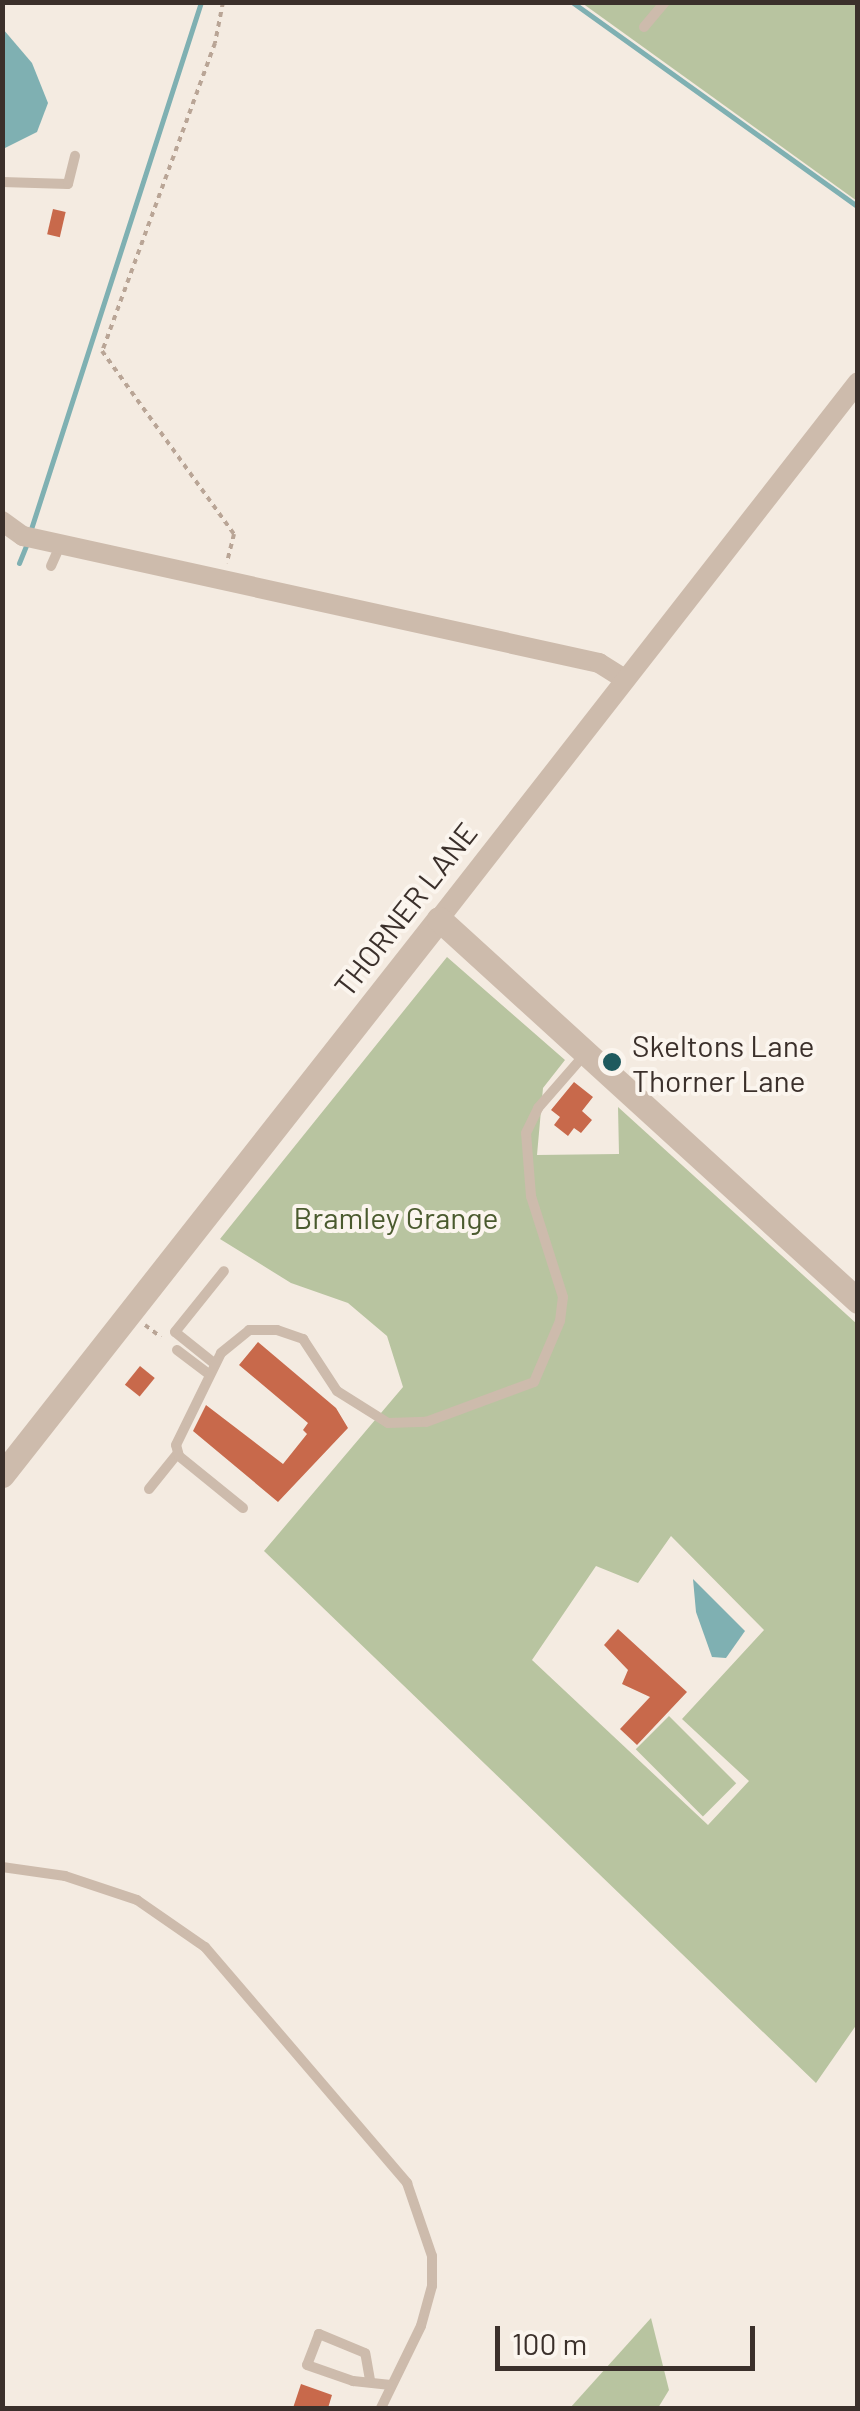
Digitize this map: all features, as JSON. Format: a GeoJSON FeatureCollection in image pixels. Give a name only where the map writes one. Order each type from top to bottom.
{"type":"FeatureCollection","features":[{"type":"Feature","properties":{"kind":"street","name":"THORNER LANE"},"geometry":{"type":"LineString","coordinates":[[2,1474],[132,1314],[858,382]]}},
{"type":"Feature","properties":{"kind":"street"},"geometry":{"type":"LineString","coordinates":[[15,531],[600,663],[625,679]]}},
{"type":"Feature","properties":{"kind":"street"},"geometry":{"type":"LineString","coordinates":[[439,919],[858,1301]]}},
{"type":"Feature","properties":{"kind":"lane"},"geometry":{"type":"LineString","coordinates":[[644,27],[665,2]]}},
{"type":"Feature","properties":{"kind":"lane"},"geometry":{"type":"LineString","coordinates":[[2,182],[68,184],[75,156]]}},
{"type":"Feature","properties":{"kind":"lane"},"geometry":{"type":"LineString","coordinates":[[51,566],[61,544]]}},
{"type":"Feature","properties":{"kind":"lane"},"geometry":{"type":"LineString","coordinates":[[149,1489],[178,1453],[177,1440],[212,1369],[249,1330],[290,1333],[313,1348],[345,1398],[376,1420],[401,1425],[534,1382],[560,1321],[562,1297],[531,1196],[526,1133],[538,1108],[586,1053]]}},
{"type":"Feature","properties":{"kind":"lane"},"geometry":{"type":"LineString","coordinates":[[212,1369],[174,1332],[224,1272]]}},
{"type":"Feature","properties":{"kind":"lane"},"geometry":{"type":"LineString","coordinates":[[176,1350],[212,1369]]}},
{"type":"Feature","properties":{"kind":"lane"},"geometry":{"type":"LineString","coordinates":[[178,1453],[243,1508]]}},
{"type":"Feature","properties":{"kind":"lane"},"geometry":{"type":"LineString","coordinates":[[2,1866],[65,1876],[137,1900],[205,1947],[407,2182],[432,2256],[432,2286],[421,2326],[381,2408]]}},
{"type":"Feature","properties":{"kind":"lane"},"geometry":{"type":"LineString","coordinates":[[370,2380],[365,2353],[319,2334],[307,2364],[353,2381],[391,2385]]}},
{"type":"Feature","properties":{"kind":"path"},"geometry":{"type":"LineString","coordinates":[[223,2],[216,43],[102,351],[234,534],[224,576]]}},
{"type":"Feature","properties":{"kind":"path"},"geometry":{"type":"LineString","coordinates":[[132,1314],[176,1350]]}},
{"type":"Feature","properties":{"kind":"green space"},"geometry":{"type":"Polygon","coordinates":[[[582,3],[857,3],[857,201],[582,3]]]}},
{"type":"Feature","properties":{"kind":"green space","name":"Bramley Grange"},"geometry":{"type":"Polygon","coordinates":[[[447,957],[565,1060],[543,1088],[537,1155],[619,1154],[618,1107],[857,1324],[857,2024],[816,2083],[264,1551],[403,1387],[387,1336],[348,1303],[291,1283],[220,1239],[447,957]],[[671,1536],[638,1583],[596,1566],[532,1660],[708,1825],[749,1781],[682,1719],[764,1630],[671,1536]]]}},
{"type":"Feature","properties":{"kind":"green space"},"geometry":{"type":"Polygon","coordinates":[[[669,1716],[736,1783],[703,1816],[636,1749],[669,1716]]]}},
{"type":"Feature","properties":{"kind":"green space"},"geometry":{"type":"Polygon","coordinates":[[[651,2318],[669,2390],[658,2408],[570,2408],[651,2318]]]}},
{"type":"Feature","properties":{"kind":"water"},"geometry":{"type":"Polygon","coordinates":[[[3,29],[32,63],[48,103],[37,132],[5,148],[3,29]]]}},
{"type":"Feature","properties":{"kind":"water"},"geometry":{"type":"Polygon","coordinates":[[[693,1579],[745,1631],[726,1658],[712,1657],[696,1612],[693,1579]]]}},
{"type":"Feature","properties":{"kind":"building"},"geometry":{"type":"Polygon","coordinates":[[[53,209],[66,212],[60,237],[47,234],[53,209]]]}},
{"type":"Feature","properties":{"kind":"building"},"geometry":{"type":"Polygon","coordinates":[[[574,1082],[593,1097],[582,1111],[592,1120],[581,1133],[574,1128],[568,1136],[554,1125],[560,1117],[551,1110],[574,1082]]]}},
{"type":"Feature","properties":{"kind":"building"},"geometry":{"type":"Polygon","coordinates":[[[258,1342],[336,1408],[348,1428],[278,1502],[193,1431],[206,1405],[283,1464],[307,1434],[303,1430],[308,1423],[239,1365],[258,1342]]]}},
{"type":"Feature","properties":{"kind":"building"},"geometry":{"type":"Polygon","coordinates":[[[140,1366],[155,1378],[140,1397],[125,1385],[140,1366]]]}},
{"type":"Feature","properties":{"kind":"building"},"geometry":{"type":"Polygon","coordinates":[[[618,1629],[687,1692],[637,1745],[620,1729],[650,1697],[622,1684],[628,1670],[604,1645],[618,1629]]]}},
{"type":"Feature","properties":{"kind":"building"},"geometry":{"type":"Polygon","coordinates":[[[301,2384],[332,2395],[328,2408],[293,2408],[301,2384]]]}},
{"type":"Feature","properties":{"kind":"waterway"},"geometry":{"type":"LineString","coordinates":[[30,532],[201,2]]}},
{"type":"Feature","properties":{"kind":"waterway"},"geometry":{"type":"LineString","coordinates":[[572,2],[858,207]]}},
{"type":"Feature","properties":{"kind":"waterway"},"geometry":{"type":"LineString","coordinates":[[19,563],[27,543]]}},
{"type":"Feature","properties":{"kind":"place","name":"Skeltons Lane Thorner Lane"},"geometry":{"type":"Point","coordinates":[612,1062]}}]}
